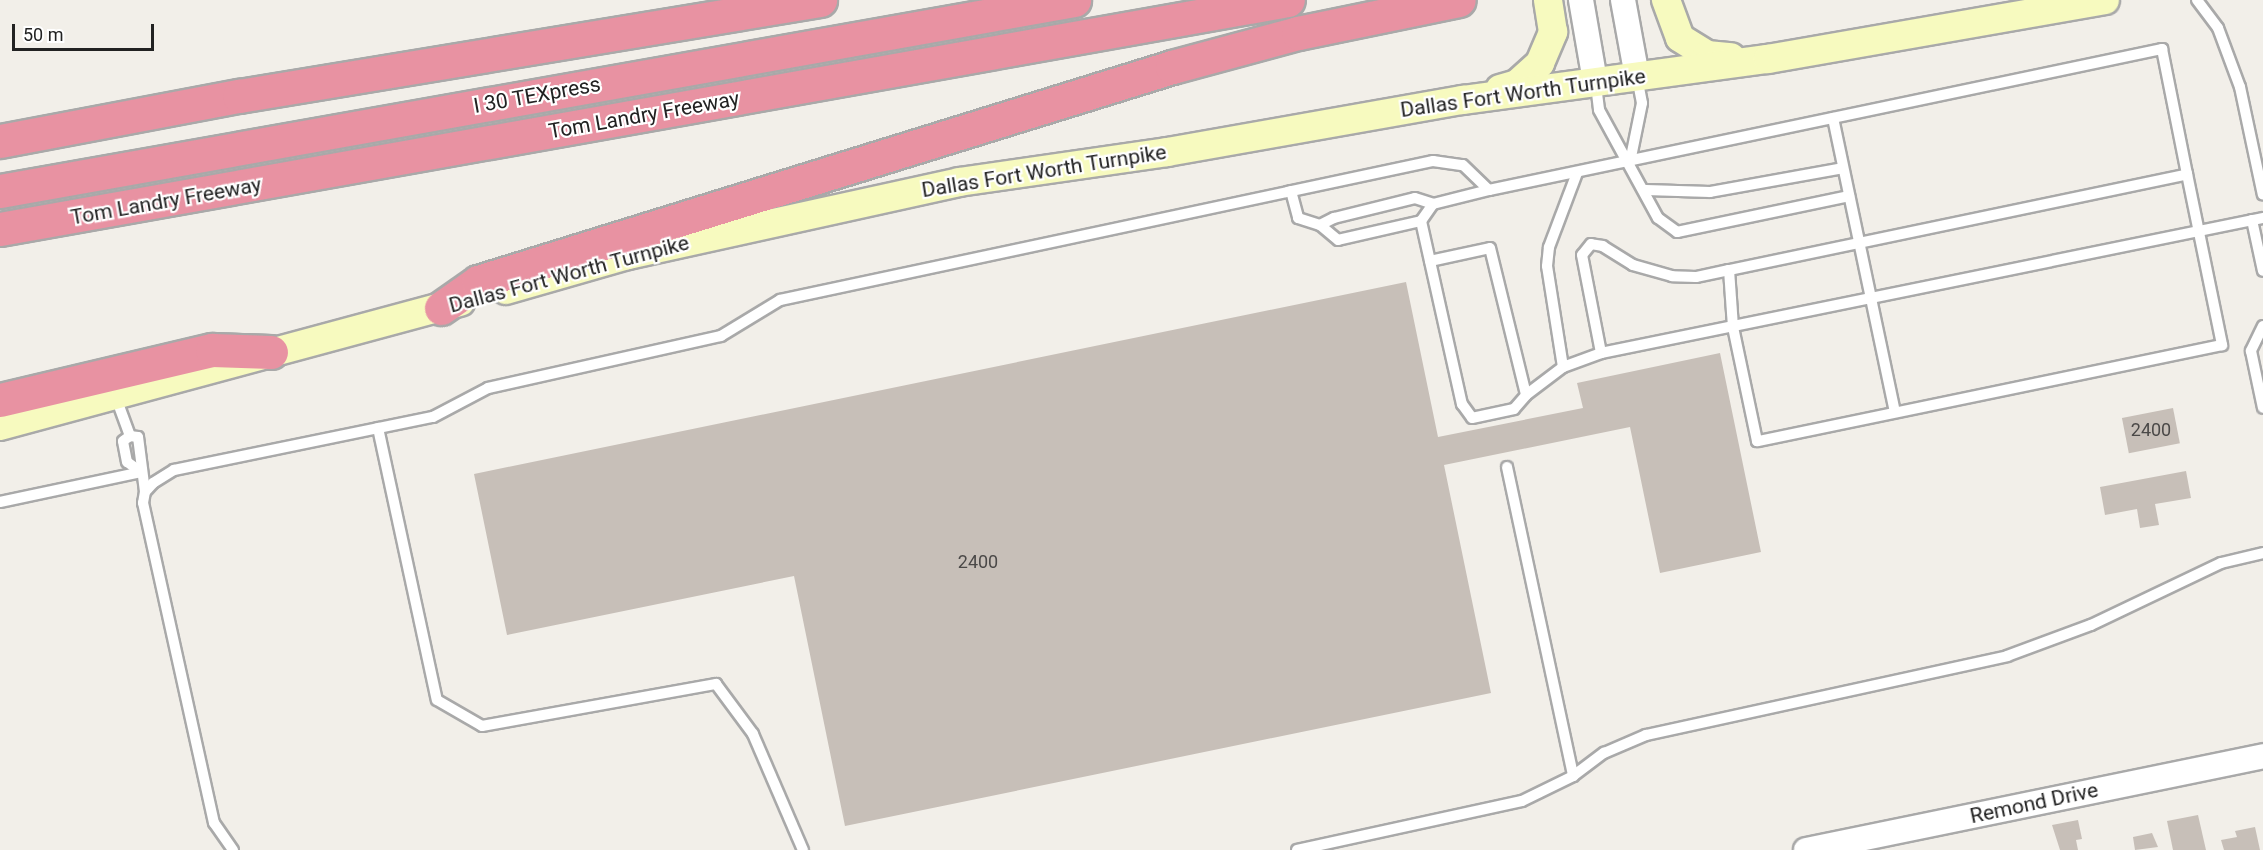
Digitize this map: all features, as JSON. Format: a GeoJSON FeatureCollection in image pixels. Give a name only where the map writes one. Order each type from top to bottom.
{"type":"FeatureCollection","features":[{"type":"Feature","properties":{"kind":"highway"},"geometry":{"type":"LineString","coordinates":[[0,141],[239,96],[820,0]]}},
{"type":"Feature","properties":{"kind":"highway","name":"I 30 TEXpress"},"geometry":{"type":"LineString","coordinates":[[0,191],[1074,0]]}},
{"type":"Feature","properties":{"kind":"highway","name":"Tom Landry Freeway"},"geometry":{"type":"LineString","coordinates":[[0,229],[1288,0]]}},
{"type":"Feature","properties":{"kind":"highway"},"geometry":{"type":"LineString","coordinates":[[441,308],[478,282],[1172,67],[1298,33],[1459,0]]}},
{"type":"Feature","properties":{"kind":"highway"},"geometry":{"type":"LineString","coordinates":[[0,400],[212,350],[271,352]]}},
{"type":"Feature","properties":{"kind":"main road"},"geometry":{"type":"LineString","coordinates":[[1464,100],[1517,84],[1540,63],[1553,32],[1548,0]]}},
{"type":"Feature","properties":{"kind":"main road"},"geometry":{"type":"LineString","coordinates":[[1666,0],[1680,38],[1707,55],[1767,59]]}},
{"type":"Feature","properties":{"kind":"main road","name":"Dallas Fort Worth Turnpike"},"geometry":{"type":"LineString","coordinates":[[0,426],[441,308],[628,255],[959,182],[1167,152],[1464,100],[1767,59],[2105,0]]}},
{"type":"Feature","properties":{"kind":"street"},"geometry":{"type":"LineString","coordinates":[[1581,0],[1595,81]]}},
{"type":"Feature","properties":{"kind":"street"},"geometry":{"type":"LineString","coordinates":[[1623,0],[1637,76]]}},
{"type":"Feature","properties":{"kind":"street","name":"Remond Drive"},"geometry":{"type":"LineString","coordinates":[[1806,850],[2263,756]]}},
{"type":"Feature","properties":{"kind":"lane"},"geometry":{"type":"LineString","coordinates":[[2197,0],[2218,28],[2240,87],[2263,195]]}},
{"type":"Feature","properties":{"kind":"lane"},"geometry":{"type":"LineString","coordinates":[[1320,225],[1334,218],[1415,198],[1433,204],[1489,190],[2162,50],[2222,345],[1757,441],[1733,327],[1730,270]]}},
{"type":"Feature","properties":{"kind":"lane"},"geometry":{"type":"LineString","coordinates":[[1630,162],[1642,103],[1637,76]]}},
{"type":"Feature","properties":{"kind":"lane"},"geometry":{"type":"LineString","coordinates":[[1595,81],[1599,110],[1646,190],[1658,218],[1677,232],[1849,196]]}},
{"type":"Feature","properties":{"kind":"lane"},"geometry":{"type":"LineString","coordinates":[[1833,118],[1895,412]]}},
{"type":"Feature","properties":{"kind":"lane"},"geometry":{"type":"LineString","coordinates":[[145,492],[174,470],[432,417],[488,388],[721,336],[780,300],[1433,161],[1463,165],[1489,190]]}},
{"type":"Feature","properties":{"kind":"lane"},"geometry":{"type":"LineString","coordinates":[[1646,190],[1710,192],[1843,168]]}},
{"type":"Feature","properties":{"kind":"lane"},"geometry":{"type":"LineString","coordinates":[[1563,367],[1547,266],[1549,247],[1577,172]]}},
{"type":"Feature","properties":{"kind":"lane"},"geometry":{"type":"LineString","coordinates":[[1600,353],[1582,255],[1591,244],[1603,246],[1633,265],[1672,276],[1696,277],[2187,174]]}},
{"type":"Feature","properties":{"kind":"lane"},"geometry":{"type":"LineString","coordinates":[[1291,191],[1298,218],[1320,225],[1338,240],[1421,220],[1433,204]]}},
{"type":"Feature","properties":{"kind":"lane"},"geometry":{"type":"LineString","coordinates":[[1421,220],[1462,404],[1472,418],[1514,410],[1526,395],[1563,367],[1600,353],[2258,219],[2263,271]]}},
{"type":"Feature","properties":{"kind":"lane"},"geometry":{"type":"LineString","coordinates":[[1430,261],[1490,248],[1526,395]]}},
{"type":"Feature","properties":{"kind":"lane"},"geometry":{"type":"LineString","coordinates":[[2263,326],[2251,351],[2263,408]]}},
{"type":"Feature","properties":{"kind":"lane"},"geometry":{"type":"LineString","coordinates":[[114,395],[129,436]]}},
{"type":"Feature","properties":{"kind":"lane"},"geometry":{"type":"LineString","coordinates":[[378,428],[437,700],[482,726],[716,684],[753,734],[803,850]]}},
{"type":"Feature","properties":{"kind":"lane"},"geometry":{"type":"LineString","coordinates":[[141,472],[127,462],[123,441],[129,436],[138,437],[143,459],[141,472],[145,492],[143,503],[214,823],[233,850]]}},
{"type":"Feature","properties":{"kind":"lane"},"geometry":{"type":"LineString","coordinates":[[1507,467],[1573,776]]}},
{"type":"Feature","properties":{"kind":"lane"},"geometry":{"type":"LineString","coordinates":[[0,502],[141,472]]}},
{"type":"Feature","properties":{"kind":"lane"},"geometry":{"type":"LineString","coordinates":[[1297,850],[1522,801],[1573,776],[1605,753],[1646,735],[2007,656],[2091,625],[2221,563],[2263,553]]}},
{"type":"Feature","properties":{"kind":"building"},"geometry":{"type":"Polygon","coordinates":[[[1406,282],[1438,437],[1583,408],[1577,383],[1720,353],[1761,552],[1660,573],[1630,427],[1444,465],[1491,693],[845,826],[794,576],[507,635],[474,474],[1406,282]]]}},
{"type":"Feature","properties":{"kind":"building"},"geometry":{"type":"Polygon","coordinates":[[[2173,408],[2180,443],[2129,453],[2122,418],[2173,408]]]}},
{"type":"Feature","properties":{"kind":"building"},"geometry":{"type":"Polygon","coordinates":[[[2186,471],[2191,498],[2155,504],[2159,525],[2140,528],[2137,509],[2105,515],[2100,487],[2186,471]]]}},
{"type":"Feature","properties":{"kind":"building"},"geometry":{"type":"Polygon","coordinates":[[[2198,815],[2206,850],[2173,850],[2167,821],[2198,815]]]}},
{"type":"Feature","properties":{"kind":"building"},"geometry":{"type":"Polygon","coordinates":[[[2078,820],[2082,839],[2076,840],[2078,850],[2060,850],[2052,825],[2078,820]]]}},
{"type":"Feature","properties":{"kind":"building"},"geometry":{"type":"Polygon","coordinates":[[[2255,827],[2260,850],[2224,850],[2221,840],[2237,837],[2235,831],[2255,827]]]}},
{"type":"Feature","properties":{"kind":"building"},"geometry":{"type":"Polygon","coordinates":[[[2152,833],[2158,847],[2135,850],[2133,837],[2152,833]]]}}]}
